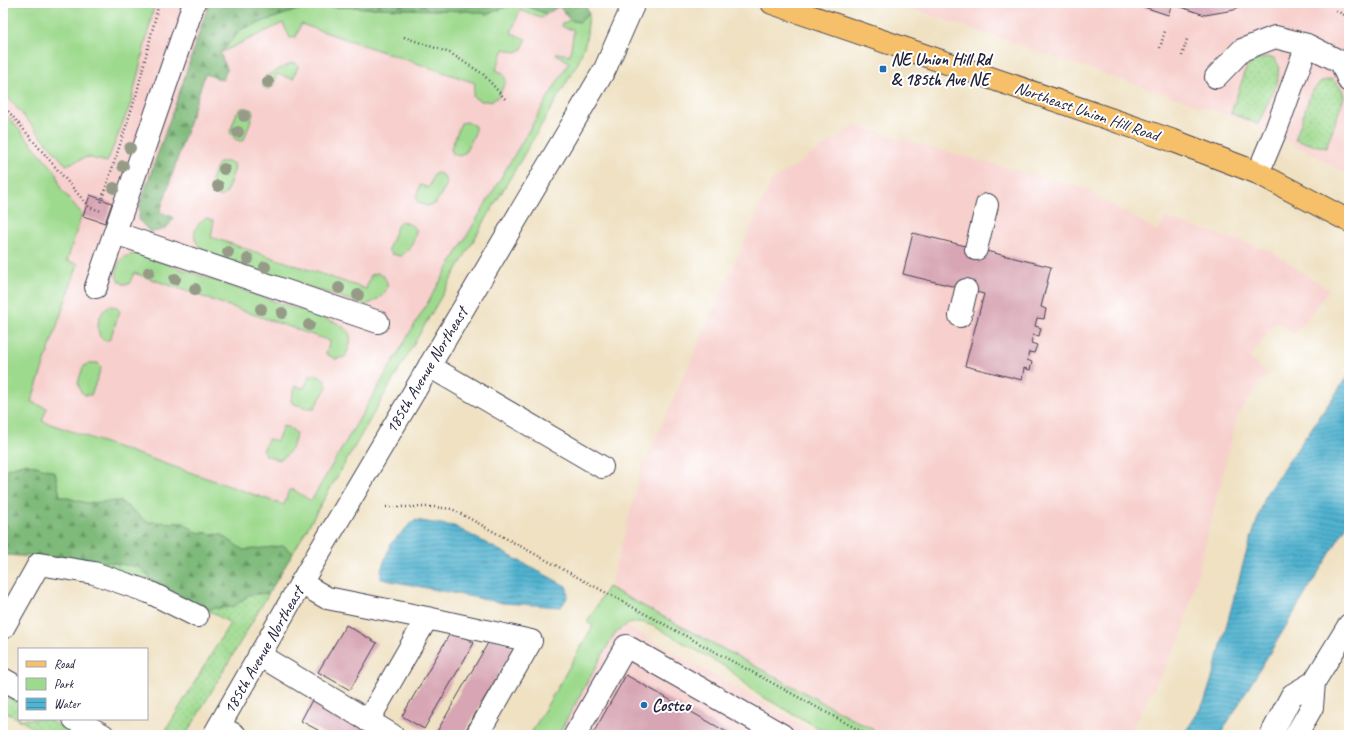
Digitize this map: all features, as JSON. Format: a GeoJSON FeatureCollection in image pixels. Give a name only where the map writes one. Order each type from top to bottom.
{"type":"FeatureCollection","features":[{"type":"Feature","properties":{"kind":"main road","name":"Northeast Union Hill Road"},"geometry":{"type":"LineString","coordinates":[[772,3],[1174,141],[1258,173],[1349,221]]}},
{"type":"Feature","properties":{"kind":"street"},"geometry":{"type":"LineString","coordinates":[[96,287],[194,3]]}},
{"type":"Feature","properties":{"kind":"street","name":"185th Avenue Northeast"},"geometry":{"type":"LineString","coordinates":[[222,732],[259,655],[428,366],[605,69],[634,3]]}},
{"type":"Feature","properties":{"kind":"street"},"geometry":{"type":"LineString","coordinates":[[1216,77],[1242,50],[1275,37],[1307,45],[1341,62],[1349,81]]}},
{"type":"Feature","properties":{"kind":"street"},"geometry":{"type":"LineString","coordinates":[[1258,173],[1276,130],[1307,45]]}},
{"type":"Feature","properties":{"kind":"street"},"geometry":{"type":"LineString","coordinates":[[976,248],[987,205]]}},
{"type":"Feature","properties":{"kind":"street"},"geometry":{"type":"LineString","coordinates":[[115,233],[378,322]]}},
{"type":"Feature","properties":{"kind":"street"},"geometry":{"type":"LineString","coordinates":[[960,316],[966,290]]}},
{"type":"Feature","properties":{"kind":"street"},"geometry":{"type":"LineString","coordinates":[[428,366],[602,466]]}},
{"type":"Feature","properties":{"kind":"street"},"geometry":{"type":"LineString","coordinates":[[3,628],[39,564],[94,573],[149,592],[197,616]]}},
{"type":"Feature","properties":{"kind":"street"},"geometry":{"type":"LineString","coordinates":[[301,584],[327,598],[531,641],[477,735]]}},
{"type":"Feature","properties":{"kind":"street"},"geometry":{"type":"LineString","coordinates":[[368,721],[427,618]]}},
{"type":"Feature","properties":{"kind":"street"},"geometry":{"type":"LineString","coordinates":[[1296,735],[1312,707],[1314,682],[1349,625]]}},
{"type":"Feature","properties":{"kind":"street"},"geometry":{"type":"LineString","coordinates":[[575,735],[626,646],[782,735]]}},
{"type":"Feature","properties":{"kind":"street"},"geometry":{"type":"LineString","coordinates":[[259,655],[392,735]]}},
{"type":"Feature","properties":{"kind":"street"},"geometry":{"type":"LineString","coordinates":[[3,679],[18,687]]}},
{"type":"Feature","properties":{"kind":"street"},"geometry":{"type":"LineString","coordinates":[[1271,735],[1292,695],[1314,682]]}},
{"type":"Feature","properties":{"kind":"street"},"geometry":{"type":"LineString","coordinates":[[76,720],[103,735]]}},
{"type":"Feature","properties":{"kind":"path"},"geometry":{"type":"LineString","coordinates":[[96,218],[136,96],[159,3]]}},
{"type":"Feature","properties":{"kind":"path"},"geometry":{"type":"LineString","coordinates":[[1336,11],[1349,17]]}},
{"type":"Feature","properties":{"kind":"path"},"geometry":{"type":"LineString","coordinates":[[1160,48],[1165,32]]}},
{"type":"Feature","properties":{"kind":"path"},"geometry":{"type":"LineString","coordinates":[[404,37],[450,54],[483,74],[506,100]]}},
{"type":"Feature","properties":{"kind":"path"},"geometry":{"type":"LineString","coordinates":[[1182,56],[1187,39]]}},
{"type":"Feature","properties":{"kind":"path"},"geometry":{"type":"LineString","coordinates":[[3,105],[89,207]]}},
{"type":"Feature","properties":{"kind":"path"},"geometry":{"type":"LineString","coordinates":[[386,507],[434,506],[452,510],[868,735]]}},
{"type":"Feature","properties":{"kind":"shaded area"},"geometry":{"type":"Polygon","coordinates":[[[3,3],[578,3],[576,55],[283,566],[3,528],[3,3]]]}},
{"type":"Feature","properties":{"kind":"shaded area"},"geometry":{"type":"Polygon","coordinates":[[[895,3],[1349,3],[1349,176],[1311,153],[1244,121],[895,3]]]}},
{"type":"Feature","properties":{"kind":"shaded area"},"geometry":{"type":"Polygon","coordinates":[[[855,125],[908,141],[1086,189],[1157,231],[1165,218],[1269,250],[1329,290],[1295,335],[1276,321],[1249,359],[1268,372],[1238,414],[1182,636],[1128,735],[882,735],[610,588],[641,471],[771,182],[855,125]]]}},
{"type":"Feature","properties":{"kind":"shaded area"},"geometry":{"type":"Polygon","coordinates":[[[609,616],[820,735],[541,735],[609,616]]]}},
{"type":"Feature","properties":{"kind":"green space"},"geometry":{"type":"Polygon","coordinates":[[[3,3],[155,3],[131,103],[107,162],[87,157],[66,165],[3,92],[3,3]]]}},
{"type":"Feature","properties":{"kind":"green space"},"geometry":{"type":"Polygon","coordinates":[[[209,3],[517,3],[487,14],[468,11],[308,6],[242,29],[220,53],[227,69],[223,80],[205,74],[160,212],[173,217],[164,229],[150,232],[139,220],[140,204],[209,3]]]}},
{"type":"Feature","properties":{"kind":"green space"},"geometry":{"type":"Polygon","coordinates":[[[517,3],[547,14],[541,18],[520,10],[511,33],[526,39],[522,49],[516,52],[504,49],[496,70],[503,73],[506,81],[498,97],[492,101],[481,101],[473,97],[475,83],[301,24],[296,37],[290,38],[283,23],[220,53],[242,29],[308,6],[468,11],[487,14],[517,3]]]}},
{"type":"Feature","properties":{"kind":"green space"},"geometry":{"type":"Polygon","coordinates":[[[520,3],[585,3],[589,14],[579,22],[570,20],[559,6],[547,14],[520,3]]]}},
{"type":"Feature","properties":{"kind":"green space"},"geometry":{"type":"Polygon","coordinates":[[[589,14],[586,41],[578,63],[293,553],[283,546],[243,551],[222,535],[196,532],[184,523],[147,522],[120,501],[86,503],[60,496],[55,472],[26,463],[7,469],[3,476],[3,111],[56,172],[61,189],[82,214],[67,261],[78,264],[31,402],[47,408],[42,421],[284,505],[289,490],[294,490],[311,501],[569,62],[556,54],[570,55],[574,30],[563,27],[561,24],[570,20],[579,22],[589,14]]]}},
{"type":"Feature","properties":{"kind":"green space"},"geometry":{"type":"Polygon","coordinates":[[[1266,57],[1274,58],[1279,66],[1277,84],[1258,124],[1231,113],[1246,69],[1254,61],[1266,57]]]}},
{"type":"Feature","properties":{"kind":"green space"},"geometry":{"type":"Polygon","coordinates":[[[292,63],[296,63],[298,66],[293,79],[277,74],[273,86],[268,89],[263,87],[263,81],[266,76],[292,63]]]}},
{"type":"Feature","properties":{"kind":"green space"},"geometry":{"type":"Polygon","coordinates":[[[1332,79],[1342,89],[1344,97],[1326,148],[1295,140],[1311,93],[1320,82],[1332,79]]]}},
{"type":"Feature","properties":{"kind":"green space"},"geometry":{"type":"Polygon","coordinates":[[[242,108],[252,110],[253,114],[244,140],[240,141],[235,139],[230,132],[237,112],[242,108]]]}},
{"type":"Feature","properties":{"kind":"green space"},"geometry":{"type":"Polygon","coordinates":[[[467,122],[475,126],[475,133],[465,153],[460,156],[453,154],[451,149],[461,123],[467,122]]]}},
{"type":"Feature","properties":{"kind":"green space"},"geometry":{"type":"Polygon","coordinates":[[[220,162],[234,164],[235,168],[226,194],[221,197],[214,194],[212,184],[215,170],[220,162]]]}},
{"type":"Feature","properties":{"kind":"green space"},"geometry":{"type":"Polygon","coordinates":[[[438,173],[444,176],[447,184],[435,204],[427,206],[418,203],[416,198],[420,185],[429,188],[434,174],[438,173]]]}},
{"type":"Feature","properties":{"kind":"green space"},"geometry":{"type":"Polygon","coordinates":[[[206,218],[214,221],[211,237],[366,289],[371,275],[377,273],[384,276],[387,283],[386,291],[376,300],[365,305],[212,255],[199,246],[195,238],[195,230],[199,223],[206,218]]]}},
{"type":"Feature","properties":{"kind":"green space"},"geometry":{"type":"Polygon","coordinates":[[[401,221],[416,229],[412,244],[401,256],[392,254],[388,250],[398,224],[401,221]]]}},
{"type":"Feature","properties":{"kind":"green space"},"geometry":{"type":"Polygon","coordinates":[[[138,254],[337,323],[347,330],[350,338],[345,357],[336,359],[326,354],[330,341],[134,273],[129,284],[123,284],[117,279],[117,268],[120,260],[127,256],[138,254]]]}},
{"type":"Feature","properties":{"kind":"green space"},"geometry":{"type":"Polygon","coordinates":[[[109,306],[116,307],[120,311],[110,339],[106,341],[100,337],[98,324],[100,316],[109,306]]]}},
{"type":"Feature","properties":{"kind":"green space"},"geometry":{"type":"Polygon","coordinates":[[[89,363],[98,363],[101,368],[91,395],[85,395],[81,392],[78,383],[83,367],[89,363]]]}},
{"type":"Feature","properties":{"kind":"green space"},"geometry":{"type":"Polygon","coordinates":[[[315,374],[324,379],[327,387],[314,408],[307,408],[292,403],[291,400],[295,386],[304,388],[310,376],[315,374]]]}},
{"type":"Feature","properties":{"kind":"green space"},"geometry":{"type":"Polygon","coordinates":[[[283,426],[290,428],[296,433],[291,449],[286,456],[279,460],[265,455],[263,451],[268,439],[277,441],[283,426]]]}},
{"type":"Feature","properties":{"kind":"green space"},"geometry":{"type":"Polygon","coordinates":[[[26,463],[55,472],[60,496],[86,503],[120,501],[147,522],[184,523],[196,532],[222,535],[243,550],[284,546],[293,553],[269,593],[249,595],[233,607],[206,609],[154,582],[139,567],[91,560],[3,555],[3,476],[7,469],[26,463]]]}},
{"type":"Feature","properties":{"kind":"green space"},"geometry":{"type":"Polygon","coordinates":[[[53,557],[91,560],[139,567],[154,582],[102,567],[53,557]]]}},
{"type":"Feature","properties":{"kind":"green space"},"geometry":{"type":"Polygon","coordinates":[[[608,587],[883,735],[831,735],[756,693],[729,669],[654,626],[636,622],[625,626],[613,636],[558,735],[530,735],[593,626],[587,622],[608,587]]]}},
{"type":"Feature","properties":{"kind":"green space"},"geometry":{"type":"Polygon","coordinates":[[[269,593],[186,735],[163,735],[230,623],[206,609],[233,607],[249,595],[269,593]]]}},
{"type":"Feature","properties":{"kind":"green space"},"geometry":{"type":"Polygon","coordinates":[[[3,694],[18,702],[18,719],[3,710],[3,694]]]}},
{"type":"Feature","properties":{"kind":"green space"},"geometry":{"type":"Polygon","coordinates":[[[20,720],[49,720],[75,735],[45,735],[20,720]]]}},
{"type":"Feature","properties":{"kind":"water"},"geometry":{"type":"Polygon","coordinates":[[[1349,374],[1349,522],[1220,735],[1183,735],[1205,700],[1245,557],[1266,494],[1349,374]]]}},
{"type":"Feature","properties":{"kind":"water"},"geometry":{"type":"Polygon","coordinates":[[[414,520],[454,526],[566,586],[568,595],[566,599],[561,607],[503,603],[381,579],[381,570],[391,543],[414,520]]]}},
{"type":"Feature","properties":{"kind":"building"},"geometry":{"type":"Polygon","coordinates":[[[1132,3],[1244,3],[1234,10],[1205,15],[1172,4],[1168,15],[1132,3]]]}},
{"type":"Feature","properties":{"kind":"building"},"geometry":{"type":"Polygon","coordinates":[[[90,195],[112,203],[105,223],[83,216],[90,195]]]}},
{"type":"Feature","properties":{"kind":"building"},"geometry":{"type":"Polygon","coordinates":[[[913,233],[1051,267],[1041,307],[1046,309],[1044,319],[1037,318],[1035,326],[1041,328],[1039,336],[1033,335],[1031,343],[1037,345],[1034,353],[1029,352],[1027,360],[1032,362],[1030,370],[1024,368],[1022,380],[965,366],[984,294],[903,274],[913,233]]]}},
{"type":"Feature","properties":{"kind":"building"},"geometry":{"type":"Polygon","coordinates":[[[346,625],[377,643],[350,690],[318,672],[346,625]]]}},
{"type":"Feature","properties":{"kind":"building"},"geometry":{"type":"Polygon","coordinates":[[[452,630],[474,643],[424,729],[402,716],[452,630]]]}},
{"type":"Feature","properties":{"kind":"building"},"geometry":{"type":"Polygon","coordinates":[[[492,636],[514,648],[463,735],[435,735],[492,636]]]}},
{"type":"Feature","properties":{"kind":"building","name":"Costco"},"geometry":{"type":"Polygon","coordinates":[[[626,675],[732,735],[592,735],[626,675]]]}},
{"type":"Feature","properties":{"kind":"building"},"geometry":{"type":"Polygon","coordinates":[[[313,698],[380,735],[327,735],[301,721],[313,698]]]}},
{"type":"Feature","properties":{"kind":"place","name":"NE Union Hill Rd & 185th Ave NE"},"geometry":{"type":"Point","coordinates":[883,69]}},
{"type":"Feature","properties":{"kind":"place","name":"Costco"},"geometry":{"type":"Point","coordinates":[644,705]}}]}
